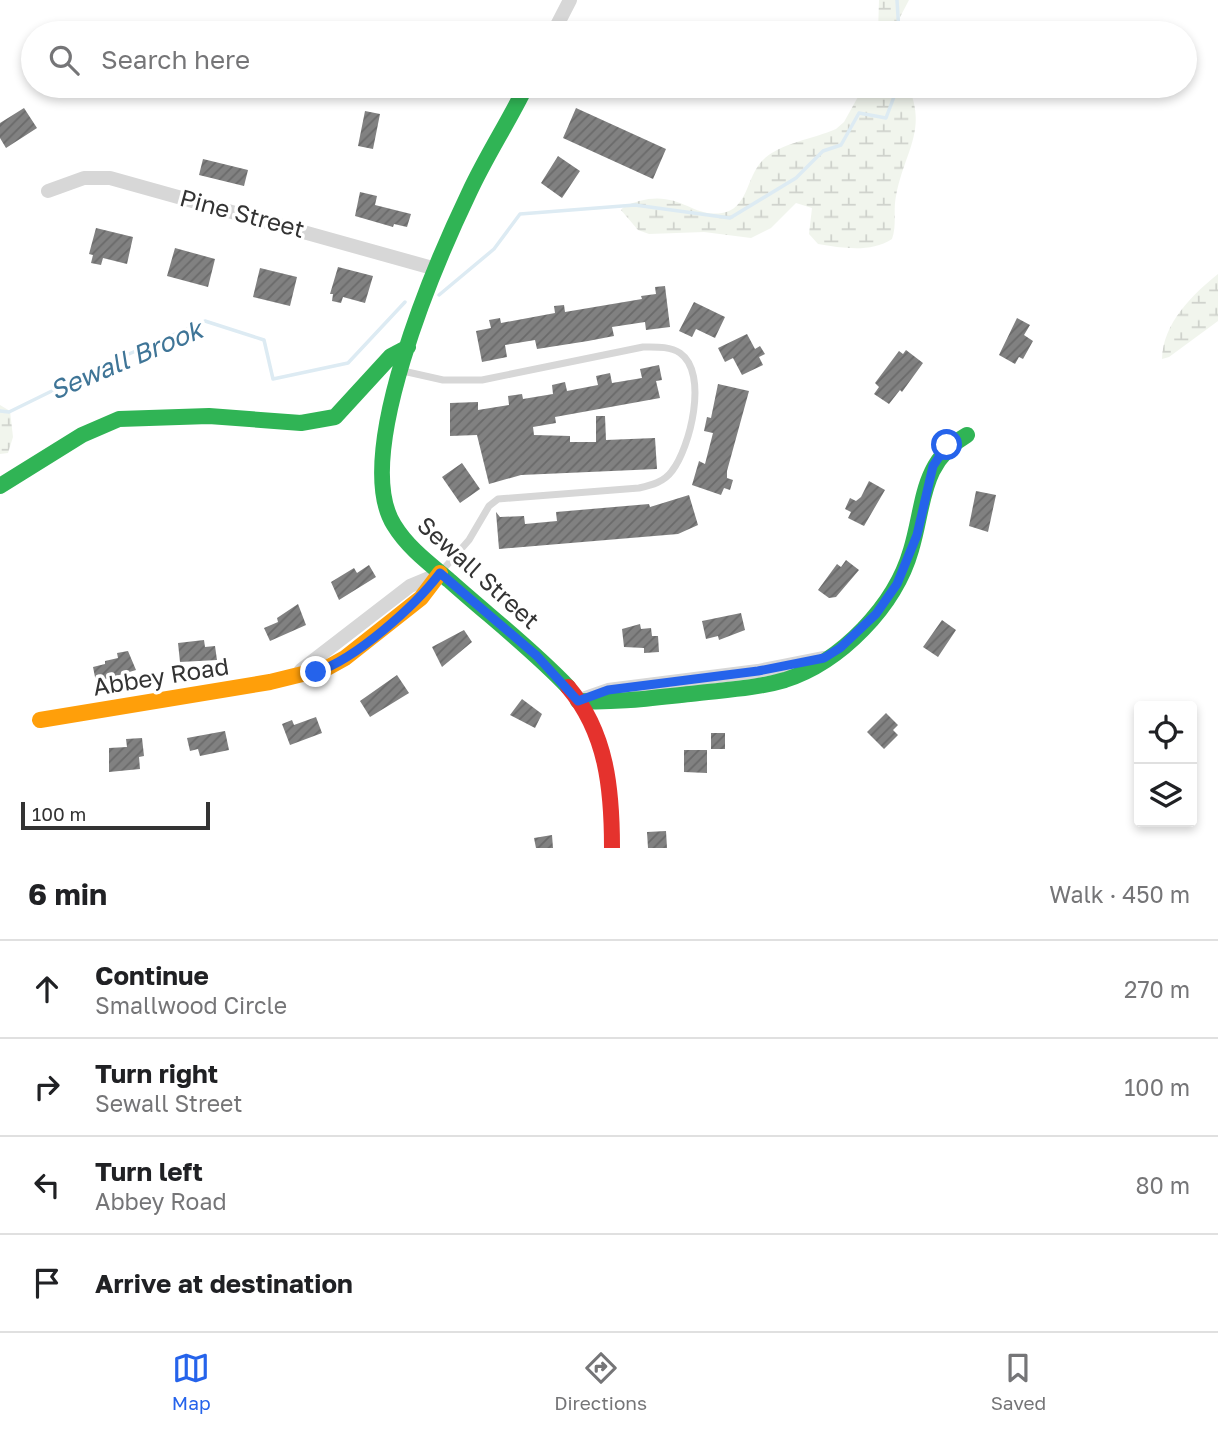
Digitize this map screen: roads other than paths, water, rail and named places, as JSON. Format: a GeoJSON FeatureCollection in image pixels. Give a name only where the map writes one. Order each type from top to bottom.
{"type":"FeatureCollection","features":[{"type":"Feature","properties":{"kind":"street"},"geometry":{"type":"LineString","coordinates":[[559,21],[570,0]]}},
{"type":"Feature","properties":{"kind":"street","name":"Sewall Street"},"geometry":{"type":"LineString","coordinates":[[520,98],[472,186],[436,269],[408,347],[388,417],[381,478],[383,499],[394,528],[440,573],[537,656],[578,701],[601,748],[612,814],[612,848]]}},
{"type":"Feature","properties":{"kind":"street","name":"Pine Street"},"geometry":{"type":"LineString","coordinates":[[48,191],[84,178],[110,178],[436,269]]}},
{"type":"Feature","properties":{"kind":"street"},"geometry":{"type":"LineString","coordinates":[[0,486],[82,435],[119,419],[209,416],[301,423],[335,417],[391,356],[408,347]]}},
{"type":"Feature","properties":{"kind":"street"},"geometry":{"type":"LineString","coordinates":[[578,701],[610,704],[759,678],[799,675],[824,658],[863,628],[897,584],[917,535],[933,466],[947,445],[967,435]]}},
{"type":"Feature","properties":{"kind":"street","name":"Abbey Road"},"geometry":{"type":"LineString","coordinates":[[40,720],[327,668],[341,652],[389,613],[421,598],[440,573]]}},
{"type":"Feature","properties":{"kind":"lane"},"geometry":{"type":"LineString","coordinates":[[402,370],[443,380],[482,380],[654,347],[682,354],[694,372],[697,389],[683,451],[671,473],[657,484],[639,488],[498,499],[489,506],[469,540],[440,573]]}},
{"type":"Feature","properties":{"kind":"waterway","name":"Sewall Brook"},"geometry":{"type":"LineString","coordinates":[[897,0],[898,21]]}},
{"type":"Feature","properties":{"kind":"waterway","name":"Sewall Brook"},"geometry":{"type":"LineString","coordinates":[[439,295],[494,249],[520,214],[635,205],[730,218],[796,178],[823,151],[841,145],[859,113],[886,118],[894,98]]}},
{"type":"Feature","properties":{"kind":"waterway","name":"Sewall Brook"},"geometry":{"type":"LineString","coordinates":[[0,411],[9,412],[115,360],[205,321],[264,340],[273,379],[348,363],[405,302]]}}]}
